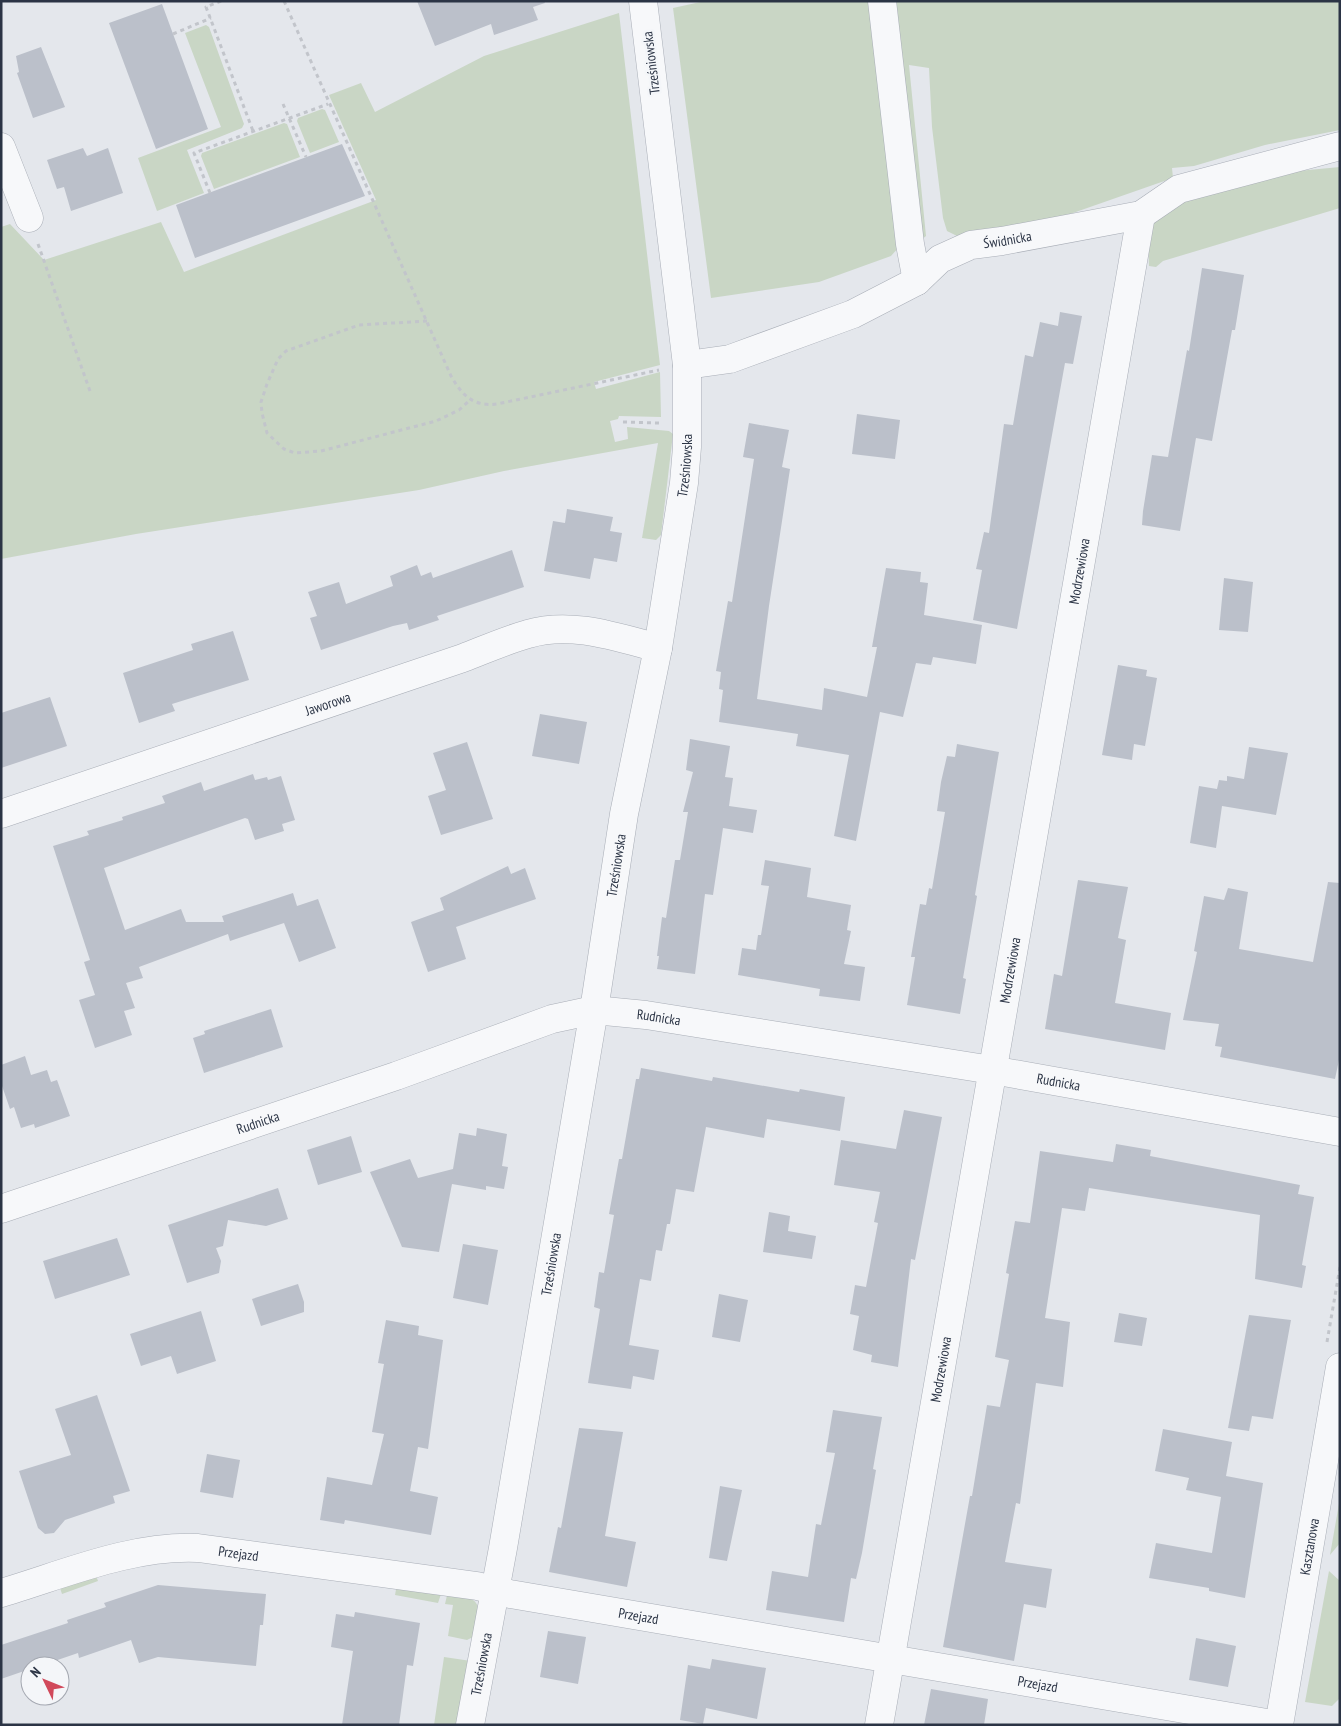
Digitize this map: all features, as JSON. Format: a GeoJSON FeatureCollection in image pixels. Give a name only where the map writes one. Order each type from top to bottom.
{"type":"FeatureCollection","features":[{"type":"Feature","properties":{"kind":"street","name":"Trześniowska"},"geometry":{"type":"LineString","coordinates":[[470,1725],[495,1591],[594,1010],[624,814],[658,648],[684,483],[687,447],[675,367],[643,1]]}},
{"type":"Feature","properties":{"kind":"street"},"geometry":{"type":"LineString","coordinates":[[882,1],[910,244],[918,282]]}},
{"type":"Feature","properties":{"kind":"street","name":"Świdnicka"},"geometry":{"type":"LineString","coordinates":[[675,367],[730,358],[853,314],[918,282],[940,259],[971,245],[1141,215],[1178,189],[1340,146]]}},
{"type":"Feature","properties":{"kind":"street"},"geometry":{"type":"LineString","coordinates":[[1,147],[30,218]]}},
{"type":"Feature","properties":{"kind":"street","name":"Modrzewiowa"},"geometry":{"type":"LineString","coordinates":[[879,1725],[1141,215]]}},
{"type":"Feature","properties":{"kind":"street","name":"Jaworowa"},"geometry":{"type":"LineString","coordinates":[[1,814],[444,664],[529,633],[574,629],[602,633],[658,648]]}},
{"type":"Feature","properties":{"kind":"street","name":"Rudnicka"},"geometry":{"type":"LineString","coordinates":[[1,1209],[396,1076],[552,1019],[594,1010],[646,1015],[992,1070],[1340,1132]]}},
{"type":"Feature","properties":{"kind":"street","name":"Kasztanowa"},"geometry":{"type":"LineString","coordinates":[[1278,1725],[1340,1367]]}},
{"type":"Feature","properties":{"kind":"street","name":"Przejazd"},"geometry":{"type":"LineString","coordinates":[[1,1593],[134,1553],[176,1547],[256,1554],[477,1586],[495,1591],[890,1660],[1278,1725]]}},
{"type":"Feature","properties":{"kind":"path"},"geometry":{"type":"LineString","coordinates":[[221,1],[206,7],[253,132]]}},
{"type":"Feature","properties":{"kind":"path"},"geometry":{"type":"LineString","coordinates":[[284,1],[450,376],[460,391],[470,400],[489,405],[675,367]]}},
{"type":"Feature","properties":{"kind":"path"},"geometry":{"type":"LineString","coordinates":[[173,34],[211,18]]}},
{"type":"Feature","properties":{"kind":"path"},"geometry":{"type":"LineString","coordinates":[[283,104],[306,158]]}},
{"type":"Feature","properties":{"kind":"path"},"geometry":{"type":"LineString","coordinates":[[210,193],[194,153],[328,104]]}},
{"type":"Feature","properties":{"kind":"path"},"geometry":{"type":"LineString","coordinates":[[30,218],[91,394]]}},
{"type":"Feature","properties":{"kind":"path"},"geometry":{"type":"LineString","coordinates":[[427,321],[359,325],[286,350],[278,359],[261,402],[267,433],[284,449],[295,453],[321,451],[436,421],[459,410],[470,400]]}},
{"type":"Feature","properties":{"kind":"green space"},"geometry":{"type":"Polygon","coordinates":[[[705,1],[1340,1],[1340,130],[1265,145],[1194,166],[1172,168],[1173,178],[1050,221],[961,238],[947,231],[943,218],[932,127],[929,68],[909,65],[926,236],[920,241],[899,247],[891,256],[819,282],[711,298],[673,8],[705,1]]]}},
{"type":"Feature","properties":{"kind":"green space"},"geometry":{"type":"Polygon","coordinates":[[[619,13],[660,365],[594,382],[596,389],[660,372],[661,417],[619,416],[618,419],[610,421],[615,442],[628,439],[627,427],[669,431],[673,434],[661,535],[656,540],[642,538],[658,443],[504,471],[419,490],[136,534],[1,559],[1,227],[10,224],[44,260],[161,222],[184,272],[376,200],[329,95],[361,83],[375,112],[484,56],[619,13]]]}},
{"type":"Feature","properties":{"kind":"green space"},"geometry":{"type":"Polygon","coordinates":[[[206,25],[209,27],[244,124],[242,128],[187,150],[204,193],[157,211],[138,158],[221,127],[185,33],[206,25]]]}},
{"type":"Feature","properties":{"kind":"green space"},"geometry":{"type":"Polygon","coordinates":[[[322,109],[325,110],[339,142],[310,153],[297,121],[298,118],[322,109]]]}},
{"type":"Feature","properties":{"kind":"green space"},"geometry":{"type":"Polygon","coordinates":[[[284,123],[287,124],[300,157],[214,189],[201,156],[202,153],[284,123]]]}},
{"type":"Feature","properties":{"kind":"green space"},"geometry":{"type":"Polygon","coordinates":[[[1340,167],[1340,208],[1163,261],[1156,267],[1149,266],[1148,245],[1151,224],[1176,204],[1277,173],[1340,167]]]}},
{"type":"Feature","properties":{"kind":"green space"},"geometry":{"type":"Polygon","coordinates":[[[1340,1498],[1340,1543],[1330,1555],[1340,1498]]]}},
{"type":"Feature","properties":{"kind":"green space"},"geometry":{"type":"Polygon","coordinates":[[[1329,1571],[1340,1581],[1340,1698],[1332,1706],[1305,1702],[1329,1571]]]}},
{"type":"Feature","properties":{"kind":"green space"},"geometry":{"type":"Polygon","coordinates":[[[95,1573],[98,1581],[62,1594],[59,1585],[95,1573]]]}},
{"type":"Feature","properties":{"kind":"green space"},"geometry":{"type":"Polygon","coordinates":[[[397,1584],[442,1591],[438,1603],[395,1595],[397,1584]]]}},
{"type":"Feature","properties":{"kind":"green space"},"geometry":{"type":"Polygon","coordinates":[[[448,1591],[468,1597],[477,1604],[479,1616],[475,1636],[467,1640],[448,1636],[453,1605],[445,1604],[448,1591]]]}},
{"type":"Feature","properties":{"kind":"green space"},"geometry":{"type":"Polygon","coordinates":[[[444,1657],[471,1661],[460,1725],[434,1725],[444,1657]]]}},
{"type":"Feature","properties":{"kind":"building"},"geometry":{"type":"Polygon","coordinates":[[[417,1],[544,1],[545,3],[533,7],[538,20],[494,35],[491,24],[435,46],[417,1]]]}},
{"type":"Feature","properties":{"kind":"building"},"geometry":{"type":"Polygon","coordinates":[[[162,4],[208,129],[156,149],[109,23],[162,4]]]}},
{"type":"Feature","properties":{"kind":"building"},"geometry":{"type":"Polygon","coordinates":[[[41,47],[65,107],[33,118],[17,73],[19,72],[16,56],[41,47]]]}},
{"type":"Feature","properties":{"kind":"building"},"geometry":{"type":"Polygon","coordinates":[[[342,144],[365,196],[195,258],[176,205],[342,144]]]}},
{"type":"Feature","properties":{"kind":"building"},"geometry":{"type":"Polygon","coordinates":[[[83,148],[87,156],[108,148],[123,193],[71,211],[64,187],[57,189],[47,160],[83,148]]]}},
{"type":"Feature","properties":{"kind":"building"},"geometry":{"type":"Polygon","coordinates":[[[1202,268],[1244,275],[1235,330],[1232,330],[1212,441],[1196,438],[1180,531],[1142,525],[1143,511],[1152,455],[1168,457],[1187,350],[1189,351],[1202,268]]]}},
{"type":"Feature","properties":{"kind":"building"},"geometry":{"type":"Polygon","coordinates":[[[1060,312],[1082,316],[1073,364],[1065,363],[1017,629],[973,620],[982,570],[976,569],[984,532],[989,533],[1004,424],[1013,425],[1025,355],[1033,357],[1040,322],[1058,326],[1060,312]]]}},
{"type":"Feature","properties":{"kind":"building"},"geometry":{"type":"Polygon","coordinates":[[[857,414],[900,420],[895,459],[852,454],[857,414]]]}},
{"type":"Feature","properties":{"kind":"building"},"geometry":{"type":"Polygon","coordinates":[[[749,423],[789,430],[782,467],[790,469],[757,699],[822,710],[824,688],[867,697],[877,647],[872,647],[886,568],[921,572],[920,582],[928,583],[924,615],[982,625],[976,664],[933,657],[931,665],[916,663],[903,717],[880,712],[856,841],[834,836],[849,755],[796,746],[798,734],[719,722],[723,690],[719,689],[721,672],[716,671],[728,601],[732,602],[754,459],[743,457],[749,423]]]}},
{"type":"Feature","properties":{"kind":"building"},"geometry":{"type":"Polygon","coordinates":[[[567,509],[613,517],[610,531],[622,533],[617,562],[594,558],[590,579],[544,571],[553,521],[565,523],[567,509]]]}},
{"type":"Feature","properties":{"kind":"building"},"geometry":{"type":"Polygon","coordinates":[[[512,550],[524,587],[437,616],[439,620],[409,630],[407,623],[393,626],[321,650],[310,618],[317,616],[308,592],[339,582],[346,604],[393,586],[390,576],[417,565],[421,576],[431,572],[433,578],[512,550]]]}},
{"type":"Feature","properties":{"kind":"building"},"geometry":{"type":"Polygon","coordinates":[[[1224,578],[1253,582],[1248,632],[1219,630],[1224,578]]]}},
{"type":"Feature","properties":{"kind":"building"},"geometry":{"type":"Polygon","coordinates":[[[233,631],[249,680],[172,704],[175,711],[139,723],[123,673],[193,650],[191,644],[233,631]]]}},
{"type":"Feature","properties":{"kind":"building"},"geometry":{"type":"Polygon","coordinates":[[[1118,665],[1147,670],[1146,676],[1157,678],[1145,746],[1134,744],[1132,760],[1102,755],[1118,665]]]}},
{"type":"Feature","properties":{"kind":"building"},"geometry":{"type":"Polygon","coordinates":[[[50,697],[67,746],[1,768],[1,713],[50,697]]]}},
{"type":"Feature","properties":{"kind":"building"},"geometry":{"type":"Polygon","coordinates":[[[540,714],[587,722],[579,764],[532,756],[540,714]]]}},
{"type":"Feature","properties":{"kind":"building"},"geometry":{"type":"Polygon","coordinates":[[[690,739],[730,746],[725,777],[733,778],[729,806],[757,810],[753,833],[723,828],[713,895],[705,894],[695,974],[657,969],[662,917],[666,918],[675,860],[680,860],[688,812],[683,812],[693,772],[686,770],[690,739]]]}},
{"type":"Feature","properties":{"kind":"building"},"geometry":{"type":"Polygon","coordinates":[[[467,742],[493,819],[441,835],[428,796],[446,790],[433,753],[467,742]]]}},
{"type":"Feature","properties":{"kind":"building"},"geometry":{"type":"Polygon","coordinates":[[[957,744],[999,752],[975,895],[977,896],[963,978],[966,979],[960,1014],[907,1005],[915,957],[911,957],[920,904],[926,905],[929,888],[932,889],[945,812],[937,811],[941,782],[947,756],[955,757],[957,744]]]}},
{"type":"Feature","properties":{"kind":"building"},"geometry":{"type":"Polygon","coordinates":[[[1249,747],[1288,753],[1276,815],[1222,806],[1216,848],[1190,843],[1199,786],[1217,789],[1219,780],[1227,781],[1227,776],[1244,779],[1249,747]]]}},
{"type":"Feature","properties":{"kind":"building"},"geometry":{"type":"Polygon","coordinates":[[[253,774],[255,780],[267,777],[268,780],[281,776],[295,820],[282,824],[284,831],[255,840],[248,819],[245,818],[104,868],[125,930],[181,909],[186,922],[224,922],[222,916],[293,893],[297,906],[318,899],[336,948],[299,962],[284,923],[230,941],[228,934],[139,967],[143,978],[126,983],[135,1008],[124,1011],[132,1035],[95,1048],[79,1000],[95,995],[84,962],[90,960],[53,846],[89,835],[87,831],[123,820],[122,817],[165,803],[162,796],[201,782],[204,791],[253,774]]]}},
{"type":"Feature","properties":{"kind":"building"},"geometry":{"type":"Polygon","coordinates":[[[765,860],[811,868],[807,897],[851,905],[847,930],[851,931],[844,964],[865,967],[860,1001],[819,996],[820,989],[738,975],[742,948],[756,950],[758,935],[761,935],[769,886],[761,885],[765,860]]]}},
{"type":"Feature","properties":{"kind":"building"},"geometry":{"type":"Polygon","coordinates":[[[508,866],[511,874],[525,868],[536,899],[456,927],[466,959],[428,972],[411,922],[444,910],[440,898],[508,866]]]}},
{"type":"Feature","properties":{"kind":"building"},"geometry":{"type":"Polygon","coordinates":[[[1078,880],[1128,887],[1118,938],[1126,940],[1115,1003],[1171,1013],[1165,1050],[1045,1029],[1054,974],[1062,976],[1078,880]]]}},
{"type":"Feature","properties":{"kind":"building"},"geometry":{"type":"Polygon","coordinates":[[[1328,882],[1340,883],[1340,1055],[1335,1079],[1220,1057],[1222,1047],[1215,1046],[1219,1024],[1183,1020],[1197,952],[1194,951],[1204,896],[1224,900],[1228,888],[1248,892],[1239,949],[1313,962],[1328,882]]]}},
{"type":"Feature","properties":{"kind":"building"},"geometry":{"type":"Polygon","coordinates":[[[271,1009],[283,1047],[204,1073],[193,1038],[205,1034],[204,1031],[271,1009]]]}},
{"type":"Feature","properties":{"kind":"building"},"geometry":{"type":"Polygon","coordinates":[[[25,1056],[31,1075],[47,1070],[51,1082],[57,1080],[70,1116],[35,1128],[34,1124],[21,1128],[14,1107],[10,1109],[1,1083],[1,1065],[25,1056]]]}},
{"type":"Feature","properties":{"kind":"building"},"geometry":{"type":"Polygon","coordinates":[[[641,1068],[712,1081],[713,1077],[799,1092],[800,1089],[845,1097],[840,1131],[767,1119],[764,1138],[706,1127],[694,1192],[676,1189],[670,1224],[667,1224],[662,1251],[656,1250],[651,1281],[640,1279],[629,1345],[659,1350],[654,1380],[633,1376],[631,1389],[588,1383],[600,1309],[594,1307],[599,1272],[604,1273],[614,1215],[609,1214],[619,1159],[622,1159],[636,1079],[639,1079],[641,1068]]]}},
{"type":"Feature","properties":{"kind":"building"},"geometry":{"type":"Polygon","coordinates":[[[904,1110],[942,1117],[915,1260],[911,1259],[898,1367],[871,1362],[872,1355],[853,1350],[859,1316],[850,1314],[855,1285],[866,1287],[878,1223],[874,1222],[880,1192],[834,1185],[841,1140],[896,1149],[904,1110]]]}},
{"type":"Feature","properties":{"kind":"building"},"geometry":{"type":"Polygon","coordinates":[[[477,1128],[507,1134],[502,1166],[508,1167],[504,1189],[486,1186],[486,1190],[452,1184],[439,1252],[402,1247],[370,1172],[410,1159],[418,1178],[453,1169],[459,1133],[476,1136],[477,1128]]]}},
{"type":"Feature","properties":{"kind":"building"},"geometry":{"type":"Polygon","coordinates":[[[351,1136],[362,1172],[318,1185],[307,1150],[351,1136]]]}},
{"type":"Feature","properties":{"kind":"building"},"geometry":{"type":"Polygon","coordinates":[[[1116,1144],[1151,1150],[1150,1156],[1300,1185],[1298,1194],[1314,1197],[1302,1265],[1306,1266],[1302,1288],[1255,1279],[1260,1215],[1089,1188],[1085,1211],[1062,1208],[1045,1318],[1070,1322],[1063,1387],[1036,1383],[1020,1504],[1016,1503],[1005,1562],[1052,1569],[1046,1608],[1024,1604],[1014,1661],[943,1647],[970,1496],[972,1496],[987,1405],[1000,1407],[1009,1360],[995,1357],[1009,1274],[1006,1273],[1015,1221],[1030,1223],[1040,1151],[1113,1162],[1116,1144]]]}},
{"type":"Feature","properties":{"kind":"building"},"geometry":{"type":"Polygon","coordinates":[[[278,1188],[288,1219],[266,1226],[228,1220],[223,1246],[216,1248],[221,1261],[219,1273],[187,1283],[168,1225],[278,1188]]]}},
{"type":"Feature","properties":{"kind":"building"},"geometry":{"type":"Polygon","coordinates":[[[769,1212],[790,1216],[788,1231],[816,1236],[812,1259],[763,1252],[769,1212]]]}},
{"type":"Feature","properties":{"kind":"building"},"geometry":{"type":"Polygon","coordinates":[[[117,1238],[130,1275],[55,1299],[43,1261],[117,1238]]]}},
{"type":"Feature","properties":{"kind":"building"},"geometry":{"type":"Polygon","coordinates":[[[463,1244],[498,1250],[488,1305],[453,1298],[463,1244]]]}},
{"type":"Feature","properties":{"kind":"building"},"geometry":{"type":"Polygon","coordinates":[[[298,1284],[304,1302],[304,1312],[261,1326],[252,1299],[298,1284]]]}},
{"type":"Feature","properties":{"kind":"building"},"geometry":{"type":"Polygon","coordinates":[[[719,1294],[748,1300],[740,1342],[712,1337],[719,1294]]]}},
{"type":"Feature","properties":{"kind":"building"},"geometry":{"type":"Polygon","coordinates":[[[201,1311],[216,1361],[177,1374],[171,1356],[141,1366],[130,1334],[201,1311]]]}},
{"type":"Feature","properties":{"kind":"building"},"geometry":{"type":"Polygon","coordinates":[[[1119,1313],[1147,1318],[1142,1346],[1114,1342],[1119,1313]]]}},
{"type":"Feature","properties":{"kind":"building"},"geometry":{"type":"Polygon","coordinates":[[[1249,1315],[1291,1320],[1273,1419],[1252,1416],[1249,1431],[1228,1428],[1249,1315]]]}},
{"type":"Feature","properties":{"kind":"building"},"geometry":{"type":"Polygon","coordinates":[[[386,1320],[419,1326],[418,1335],[443,1340],[428,1449],[418,1447],[410,1491],[438,1497],[431,1535],[345,1520],[344,1524],[320,1520],[327,1477],[372,1485],[384,1434],[372,1432],[384,1364],[378,1363],[386,1320]]]}},
{"type":"Feature","properties":{"kind":"building"},"geometry":{"type":"Polygon","coordinates":[[[97,1395],[130,1491],[113,1496],[115,1503],[65,1520],[54,1533],[45,1534],[38,1528],[19,1471],[71,1455],[55,1409],[97,1395]]]}},
{"type":"Feature","properties":{"kind":"building"},"geometry":{"type":"Polygon","coordinates":[[[833,1410],[882,1417],[873,1469],[876,1470],[862,1553],[856,1579],[851,1578],[844,1622],[766,1610],[772,1571],[808,1577],[816,1524],[821,1525],[835,1453],[826,1452],[833,1410]]]}},
{"type":"Feature","properties":{"kind":"building"},"geometry":{"type":"Polygon","coordinates":[[[579,1428],[623,1432],[605,1536],[636,1542],[627,1587],[549,1572],[558,1527],[561,1528],[579,1428]]]}},
{"type":"Feature","properties":{"kind":"building"},"geometry":{"type":"Polygon","coordinates":[[[1163,1429],[1232,1442],[1226,1476],[1263,1483],[1245,1598],[1209,1591],[1209,1588],[1149,1578],[1156,1543],[1212,1553],[1221,1497],[1186,1490],[1189,1478],[1155,1471],[1163,1429]]]}},
{"type":"Feature","properties":{"kind":"building"},"geometry":{"type":"Polygon","coordinates":[[[207,1454],[240,1460],[233,1498],[200,1492],[207,1454]]]}},
{"type":"Feature","properties":{"kind":"building"},"geometry":{"type":"Polygon","coordinates":[[[720,1486],[742,1490],[727,1561],[709,1558],[720,1486]]]}},
{"type":"Feature","properties":{"kind":"building"},"geometry":{"type":"Polygon","coordinates":[[[158,1585],[266,1594],[263,1625],[260,1625],[256,1666],[158,1657],[139,1663],[131,1640],[79,1658],[78,1653],[69,1656],[20,1656],[20,1672],[1,1679],[1,1645],[68,1623],[67,1620],[106,1607],[104,1603],[158,1585]]]}},
{"type":"Feature","properties":{"kind":"building"},"geometry":{"type":"Polygon","coordinates":[[[355,1612],[420,1623],[413,1666],[407,1665],[399,1725],[342,1725],[353,1651],[331,1647],[336,1614],[354,1617],[355,1612]]]}},
{"type":"Feature","properties":{"kind":"building"},"geometry":{"type":"Polygon","coordinates":[[[548,1631],[586,1637],[578,1684],[540,1677],[548,1631]]]}},
{"type":"Feature","properties":{"kind":"building"},"geometry":{"type":"Polygon","coordinates":[[[1196,1638],[1236,1646],[1228,1687],[1189,1680],[1196,1638]]]}},
{"type":"Feature","properties":{"kind":"building"},"geometry":{"type":"Polygon","coordinates":[[[712,1659],[766,1668],[757,1719],[706,1708],[703,1724],[680,1720],[688,1665],[710,1669],[712,1659]]]}},
{"type":"Feature","properties":{"kind":"building"},"geometry":{"type":"Polygon","coordinates":[[[931,1689],[988,1699],[984,1725],[924,1725],[931,1689]]]}}]}
